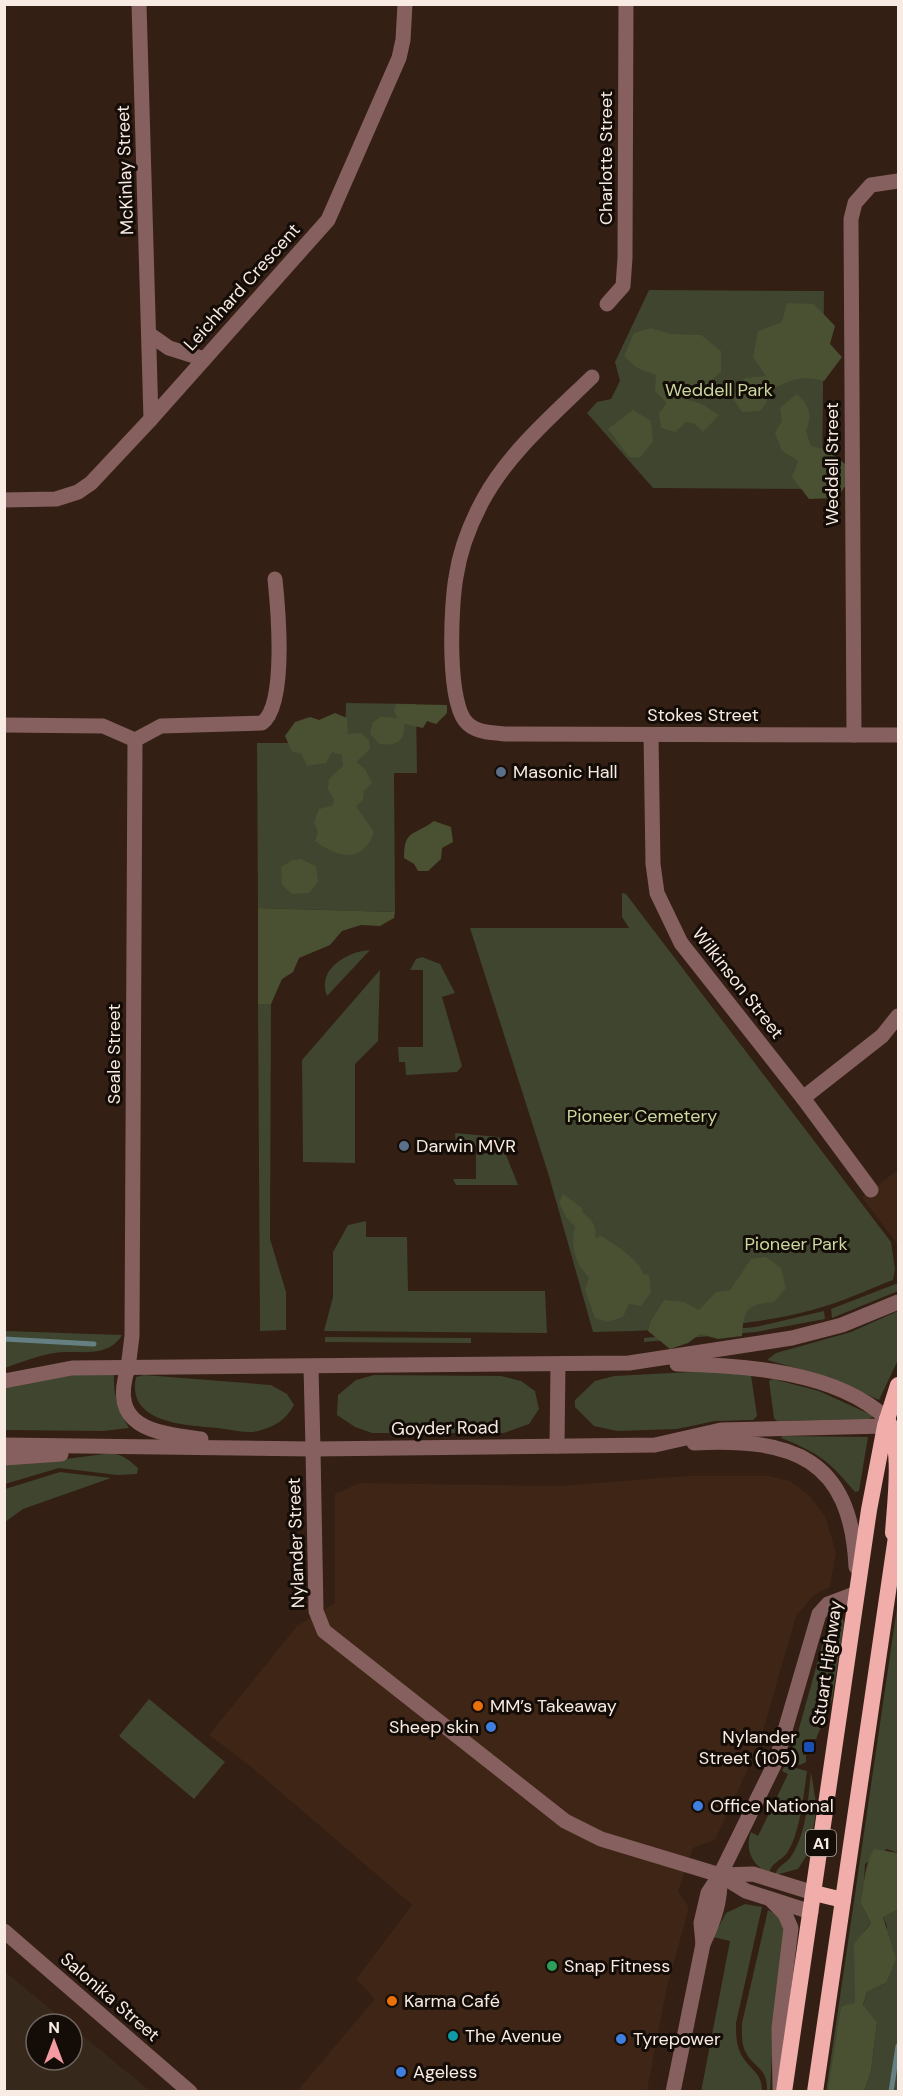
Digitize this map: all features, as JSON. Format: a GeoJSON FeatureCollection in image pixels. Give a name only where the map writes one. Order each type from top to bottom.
{"type":"FeatureCollection","features":[{"type":"Feature","properties":{"kind":"highway","name":"Stuart Highway"},"geometry":{"type":"LineString","coordinates":[[782,2091],[814,1893],[869,1510],[898,1385]]}},
{"type":"Feature","properties":{"kind":"highway"},"geometry":{"type":"LineString","coordinates":[[890,1423],[897,1443],[898,1468],[890,1579]]}},
{"type":"Feature","properties":{"kind":"highway","name":"A1"},"geometry":{"type":"LineString","coordinates":[[815,2091],[898,1523]]}},
{"type":"Feature","properties":{"kind":"highway"},"geometry":{"type":"LineString","coordinates":[[814,1893],[843,1900]]}},
{"type":"Feature","properties":{"kind":"highway","name":"Nylander Street"},"geometry":{"type":"LineString","coordinates":[[811,1912],[840,1919]]}},
{"type":"Feature","properties":{"kind":"street","name":"McKinlay Street"},"geometry":{"type":"LineString","coordinates":[[139,4],[152,419]]}},
{"type":"Feature","properties":{"kind":"street","name":"Leichhard Crescent"},"geometry":{"type":"LineString","coordinates":[[4,500],[56,498],[78,492],[91,483],[152,419],[328,220],[399,58],[403,40],[405,4]]}},
{"type":"Feature","properties":{"kind":"street","name":"Charlotte Street"},"geometry":{"type":"LineString","coordinates":[[607,304],[623,286],[625,258],[626,4]]}},
{"type":"Feature","properties":{"kind":"street","name":"Weddell Street"},"geometry":{"type":"LineString","coordinates":[[854,735],[850,235],[852,209],[871,185],[898,181]]}},
{"type":"Feature","properties":{"kind":"street"},"geometry":{"type":"LineString","coordinates":[[149,334],[169,348],[204,359]]}},
{"type":"Feature","properties":{"kind":"street","name":"Stokes Street"},"geometry":{"type":"LineString","coordinates":[[592,377],[524,444],[484,498],[466,535],[456,577],[452,653],[453,689],[459,711],[467,724],[481,731],[507,734],[898,735]]}},
{"type":"Feature","properties":{"kind":"street"},"geometry":{"type":"LineString","coordinates":[[4,725],[103,726],[135,740],[160,726],[255,724],[265,720],[276,689],[279,650],[275,579]]}},
{"type":"Feature","properties":{"kind":"street","name":"Wilkinson Street"},"geometry":{"type":"LineString","coordinates":[[651,735],[653,864],[657,893],[668,919],[686,951],[803,1098],[871,1190]]}},
{"type":"Feature","properties":{"kind":"street","name":"Seale Street"},"geometry":{"type":"LineString","coordinates":[[135,740],[132,1336],[124,1384],[124,1402],[134,1420],[150,1431],[282,1449]]}},
{"type":"Feature","properties":{"kind":"street"},"geometry":{"type":"LineString","coordinates":[[803,1098],[864,1051],[898,1016]]}},
{"type":"Feature","properties":{"kind":"street"},"geometry":{"type":"LineString","coordinates":[[628,1364],[792,1338],[850,1322],[898,1302]]}},
{"type":"Feature","properties":{"kind":"street"},"geometry":{"type":"LineString","coordinates":[[4,1381],[58,1369],[558,1364],[723,1366],[785,1374],[848,1394],[872,1407],[890,1423]]}},
{"type":"Feature","properties":{"kind":"street"},"geometry":{"type":"LineString","coordinates":[[557,1446],[558,1364]]}},
{"type":"Feature","properties":{"kind":"street","name":"Nylander Street"},"geometry":{"type":"LineString","coordinates":[[311,1366],[316,1611],[324,1631],[565,1821],[601,1839],[720,1875],[740,1889],[811,1912]]}},
{"type":"Feature","properties":{"kind":"street","name":"Goyder Road"},"geometry":{"type":"LineString","coordinates":[[4,1445],[313,1449],[655,1445],[721,1430],[890,1423]]}},
{"type":"Feature","properties":{"kind":"street"},"geometry":{"type":"LineString","coordinates":[[4,1458],[58,1455],[108,1445]]}},
{"type":"Feature","properties":{"kind":"street"},"geometry":{"type":"LineString","coordinates":[[655,1445],[757,1445],[789,1451],[811,1462],[835,1485],[847,1508],[855,1547],[857,1593],[828,1604],[819,1614],[776,1761],[720,1875],[721,1895],[712,1925],[703,1944],[673,2091]]}},
{"type":"Feature","properties":{"kind":"street","name":"Nylander Street"},"geometry":{"type":"LineString","coordinates":[[720,1875],[753,1874],[814,1893]]}},
{"type":"Feature","properties":{"kind":"street","name":"Stuart Highway"},"geometry":{"type":"LineString","coordinates":[[768,1898],[785,1914],[791,1928],[779,2028],[782,2091]]}},
{"type":"Feature","properties":{"kind":"street","name":"Salonika Street"},"geometry":{"type":"LineString","coordinates":[[4,1931],[190,2091]]}},
{"type":"Feature","properties":{"kind":"shaded area"},"geometry":{"type":"Polygon","coordinates":[[[898,1170],[898,1245],[862,1197],[898,1170]]]}},
{"type":"Feature","properties":{"kind":"shaded area"},"geometry":{"type":"Polygon","coordinates":[[[687,1476],[768,1476],[790,1481],[809,1495],[825,1516],[836,1552],[830,1587],[814,1595],[796,1616],[759,1745],[715,1840],[693,1848],[678,1891],[689,1908],[666,1991],[647,2091],[297,2091],[375,1999],[356,1979],[412,1905],[250,1766],[209,1735],[297,1626],[335,1603],[335,1494],[359,1483],[558,1486],[687,1476]]]}},
{"type":"Feature","properties":{"kind":"shaded area"},"geometry":{"type":"Polygon","coordinates":[[[4,1971],[54,2012],[24,2012],[24,2072],[84,2072],[84,2037],[150,2091],[5,2091],[4,1971]]]}},
{"type":"Feature","properties":{"kind":"green space","name":"Weddell Park"},"geometry":{"type":"Polygon","coordinates":[[[649,290],[824,291],[822,489],[653,488],[587,413],[597,402],[611,399],[620,381],[615,362],[649,290]]]}},
{"type":"Feature","properties":{"kind":"green space"},"geometry":{"type":"Polygon","coordinates":[[[787,303],[814,304],[835,326],[830,344],[842,357],[824,381],[808,378],[787,382],[766,393],[767,402],[760,411],[742,412],[732,397],[745,378],[766,376],[753,357],[758,331],[782,322],[787,303]]]}},
{"type":"Feature","properties":{"kind":"green space"},"geometry":{"type":"Polygon","coordinates":[[[651,328],[670,334],[701,335],[721,351],[721,372],[688,400],[702,404],[719,415],[703,432],[693,423],[686,422],[675,432],[661,428],[659,413],[667,403],[655,391],[656,375],[637,368],[624,356],[634,333],[651,328]]]}},
{"type":"Feature","properties":{"kind":"green space"},"geometry":{"type":"Polygon","coordinates":[[[797,394],[809,411],[806,431],[811,446],[828,450],[845,464],[846,485],[837,498],[809,499],[792,477],[798,461],[782,451],[775,433],[782,421],[780,408],[797,394]]]}},
{"type":"Feature","properties":{"kind":"green space"},"geometry":{"type":"Polygon","coordinates":[[[633,410],[651,421],[653,441],[640,458],[629,457],[608,429],[633,410]]]}},
{"type":"Feature","properties":{"kind":"green space"},"geometry":{"type":"Polygon","coordinates":[[[346,703],[416,704],[417,773],[394,773],[395,912],[258,908],[257,743],[345,743],[346,703]]]}},
{"type":"Feature","properties":{"kind":"green space"},"geometry":{"type":"Polygon","coordinates":[[[396,704],[447,705],[447,713],[436,724],[427,721],[423,728],[404,724],[403,735],[398,742],[379,744],[370,734],[373,722],[381,717],[397,718],[394,711],[396,704]]]}},
{"type":"Feature","properties":{"kind":"green space"},"geometry":{"type":"Polygon","coordinates":[[[335,713],[347,718],[348,734],[361,733],[369,740],[370,749],[356,762],[365,769],[372,783],[364,791],[363,800],[356,806],[374,832],[363,850],[348,855],[332,851],[315,841],[318,832],[314,823],[319,809],[332,806],[334,800],[328,789],[329,779],[343,766],[342,755],[332,752],[326,763],[307,766],[301,753],[292,752],[285,736],[295,722],[310,717],[319,720],[335,713]]]}},
{"type":"Feature","properties":{"kind":"green space"},"geometry":{"type":"Polygon","coordinates":[[[434,821],[451,827],[453,842],[442,848],[441,859],[428,871],[418,871],[414,864],[404,858],[406,842],[412,834],[434,821]]]}},
{"type":"Feature","properties":{"kind":"green space"},"geometry":{"type":"Polygon","coordinates":[[[301,859],[316,866],[318,882],[309,893],[292,894],[282,885],[281,867],[292,860],[301,859]]]}},
{"type":"Feature","properties":{"kind":"green space","name":"Pioneer Cemetery"},"geometry":{"type":"Polygon","coordinates":[[[622,893],[626,894],[891,1242],[895,1269],[893,1280],[829,1305],[773,1319],[712,1326],[593,1332],[549,1176],[470,928],[629,928],[622,917],[622,893]]]}},
{"type":"Feature","properties":{"kind":"green space"},"geometry":{"type":"Polygon","coordinates":[[[258,908],[395,912],[394,918],[380,926],[361,925],[342,931],[330,945],[299,958],[293,972],[282,979],[271,1004],[258,1004],[258,908]]]}},
{"type":"Feature","properties":{"kind":"green space"},"geometry":{"type":"Polygon","coordinates":[[[370,950],[327,996],[326,978],[336,963],[352,954],[370,950]]]}},
{"type":"Feature","properties":{"kind":"green space"},"geometry":{"type":"Polygon","coordinates":[[[422,957],[440,964],[455,993],[442,997],[462,1066],[457,1072],[406,1075],[405,1062],[399,1062],[398,1047],[423,1047],[423,970],[410,970],[416,959],[422,957]]]}},
{"type":"Feature","properties":{"kind":"green space"},"geometry":{"type":"Polygon","coordinates":[[[380,970],[378,1041],[355,1064],[355,1163],[303,1162],[302,1060],[380,970]]]}},
{"type":"Feature","properties":{"kind":"green space"},"geometry":{"type":"Polygon","coordinates":[[[258,1004],[271,1004],[270,1239],[286,1292],[286,1330],[260,1331],[258,1004]]]}},
{"type":"Feature","properties":{"kind":"green space"},"geometry":{"type":"Polygon","coordinates":[[[455,1133],[499,1137],[518,1185],[456,1185],[453,1179],[476,1179],[476,1146],[456,1145],[455,1133]]]}},
{"type":"Feature","properties":{"kind":"green space"},"geometry":{"type":"Polygon","coordinates":[[[563,1194],[582,1208],[582,1212],[591,1220],[596,1230],[595,1238],[601,1236],[612,1243],[632,1258],[643,1274],[649,1275],[651,1292],[641,1306],[629,1304],[623,1317],[608,1322],[595,1318],[585,1290],[589,1278],[575,1254],[573,1241],[575,1227],[566,1217],[559,1202],[563,1194]]]}},
{"type":"Feature","properties":{"kind":"green space"},"geometry":{"type":"Polygon","coordinates":[[[366,1221],[366,1237],[407,1237],[408,1291],[545,1291],[547,1333],[324,1331],[333,1297],[333,1252],[348,1225],[366,1221]]]}},
{"type":"Feature","properties":{"kind":"green space"},"geometry":{"type":"Polygon","coordinates":[[[766,1257],[781,1268],[786,1288],[774,1302],[758,1305],[749,1310],[744,1319],[742,1336],[718,1339],[700,1334],[688,1343],[670,1349],[648,1331],[651,1321],[664,1300],[684,1302],[699,1310],[716,1292],[730,1290],[751,1259],[766,1257]]]}},
{"type":"Feature","properties":{"kind":"green space"},"geometry":{"type":"Polygon","coordinates":[[[898,1283],[898,1291],[832,1318],[831,1309],[898,1283]]]}},
{"type":"Feature","properties":{"kind":"green space"},"geometry":{"type":"Polygon","coordinates":[[[824,1311],[825,1319],[756,1332],[644,1342],[644,1338],[755,1327],[824,1311]]]}},
{"type":"Feature","properties":{"kind":"green space"},"geometry":{"type":"Polygon","coordinates":[[[898,1311],[898,1360],[879,1400],[831,1378],[767,1360],[776,1353],[851,1332],[898,1311]]]}},
{"type":"Feature","properties":{"kind":"green space"},"geometry":{"type":"Polygon","coordinates":[[[5,1331],[122,1335],[116,1343],[100,1351],[54,1353],[5,1368],[5,1331]]]}},
{"type":"Feature","properties":{"kind":"green space"},"geometry":{"type":"Polygon","coordinates":[[[325,1337],[471,1338],[471,1343],[325,1342],[325,1337]]]}},
{"type":"Feature","properties":{"kind":"green space"},"geometry":{"type":"Polygon","coordinates":[[[710,1371],[751,1375],[757,1416],[753,1420],[715,1421],[677,1429],[617,1431],[594,1426],[575,1407],[575,1400],[595,1381],[614,1376],[710,1371]]]}},
{"type":"Feature","properties":{"kind":"green space"},"geometry":{"type":"Polygon","coordinates":[[[70,1374],[114,1374],[117,1402],[129,1428],[103,1431],[5,1430],[5,1385],[70,1374]]]}},
{"type":"Feature","properties":{"kind":"green space"},"geometry":{"type":"Polygon","coordinates":[[[144,1375],[271,1385],[287,1394],[294,1405],[279,1422],[253,1432],[176,1423],[149,1413],[140,1404],[135,1393],[136,1377],[144,1375]]]}},
{"type":"Feature","properties":{"kind":"green space"},"geometry":{"type":"Polygon","coordinates":[[[374,1375],[501,1376],[521,1381],[535,1391],[539,1409],[529,1424],[504,1433],[372,1433],[355,1427],[337,1415],[338,1395],[356,1380],[374,1375]]]}},
{"type":"Feature","properties":{"kind":"green space"},"geometry":{"type":"Polygon","coordinates":[[[773,1379],[819,1391],[874,1416],[869,1419],[777,1421],[774,1418],[769,1381],[773,1379]]]}},
{"type":"Feature","properties":{"kind":"green space"},"geometry":{"type":"Polygon","coordinates":[[[782,1436],[868,1437],[859,1491],[855,1492],[822,1459],[805,1448],[781,1438],[782,1436]]]}},
{"type":"Feature","properties":{"kind":"green space"},"geometry":{"type":"Polygon","coordinates":[[[112,1453],[123,1457],[138,1468],[137,1474],[117,1475],[59,1468],[5,1484],[4,1461],[58,1460],[112,1453]]]}},
{"type":"Feature","properties":{"kind":"green space"},"geometry":{"type":"Polygon","coordinates":[[[60,1472],[111,1478],[23,1509],[5,1522],[5,1489],[60,1472]]]}},
{"type":"Feature","properties":{"kind":"green space"},"geometry":{"type":"Polygon","coordinates":[[[898,1601],[898,1853],[887,1849],[865,1864],[860,1902],[871,1923],[859,1941],[855,1961],[855,2004],[841,2006],[831,2085],[826,2092],[898,1601]]]}},
{"type":"Feature","properties":{"kind":"green space"},"geometry":{"type":"Polygon","coordinates":[[[836,1607],[841,1610],[844,1623],[832,1700],[816,1739],[805,1739],[803,1755],[806,1755],[806,1762],[800,1765],[787,1761],[798,1732],[832,1610],[836,1607]]]}},
{"type":"Feature","properties":{"kind":"green space"},"geometry":{"type":"Polygon","coordinates":[[[149,1699],[225,1762],[194,1799],[119,1736],[149,1699]]]}},
{"type":"Feature","properties":{"kind":"green space"},"geometry":{"type":"Polygon","coordinates":[[[785,1765],[807,1771],[803,1802],[791,1845],[769,1873],[758,1866],[751,1857],[749,1839],[751,1832],[758,1836],[788,1774],[782,1771],[785,1765]]]}},
{"type":"Feature","properties":{"kind":"green space"},"geometry":{"type":"Polygon","coordinates":[[[811,1772],[816,1803],[809,1852],[798,1869],[775,1875],[778,1868],[792,1855],[801,1836],[811,1772]]]}},
{"type":"Feature","properties":{"kind":"green space"},"geometry":{"type":"Polygon","coordinates":[[[874,1849],[898,1853],[898,1909],[883,1917],[896,1959],[886,1983],[867,1992],[863,2005],[877,2022],[871,2072],[864,2091],[828,2091],[841,2006],[855,2003],[854,1944],[871,1923],[860,1902],[866,1868],[874,1849]]]}},
{"type":"Feature","properties":{"kind":"green space"},"geometry":{"type":"Polygon","coordinates":[[[898,1888],[898,2091],[864,2091],[871,2072],[877,2022],[863,2006],[867,1992],[886,1983],[887,1926],[883,1917],[898,1888]]]}},
{"type":"Feature","properties":{"kind":"green space"},"geometry":{"type":"Polygon","coordinates":[[[745,1904],[762,1907],[736,2023],[736,2035],[740,2052],[758,2075],[762,2091],[701,2092],[730,1941],[713,1937],[726,1913],[745,1904]]]}},
{"type":"Feature","properties":{"kind":"green space"},"geometry":{"type":"Polygon","coordinates":[[[768,1910],[780,1916],[786,1931],[774,2019],[770,2091],[767,2091],[763,2072],[745,2051],[742,2033],[742,2023],[768,1910]]]}},
{"type":"Feature","properties":{"kind":"waterway"},"geometry":{"type":"LineString","coordinates":[[4,1339],[94,1344]]}},
{"type":"Feature","properties":{"kind":"waterway"},"geometry":{"type":"LineString","coordinates":[[891,2092],[898,2046]]}},
{"type":"Feature","properties":{"kind":"place","name":"Masonic Hall"},"geometry":{"type":"Point","coordinates":[501,772]}},
{"type":"Feature","properties":{"kind":"place","name":"Darwin MVR"},"geometry":{"type":"Point","coordinates":[404,1146]}},
{"type":"Feature","properties":{"kind":"place","name":"MM’s Takeaway"},"geometry":{"type":"Point","coordinates":[478,1706]}},
{"type":"Feature","properties":{"kind":"place","name":"Sheep skin"},"geometry":{"type":"Point","coordinates":[491,1727]}},
{"type":"Feature","properties":{"kind":"place","name":"Nylander Street (105)"},"geometry":{"type":"Point","coordinates":[809,1747]}},
{"type":"Feature","properties":{"kind":"place","name":"Office National"},"geometry":{"type":"Point","coordinates":[698,1806]}},
{"type":"Feature","properties":{"kind":"place","name":"Snap Fitness"},"geometry":{"type":"Point","coordinates":[552,1966]}},
{"type":"Feature","properties":{"kind":"place","name":"Karma Café"},"geometry":{"type":"Point","coordinates":[392,2001]}},
{"type":"Feature","properties":{"kind":"place","name":"The Avenue"},"geometry":{"type":"Point","coordinates":[453,2036]}},
{"type":"Feature","properties":{"kind":"place","name":"Tyrepower"},"geometry":{"type":"Point","coordinates":[621,2039]}},
{"type":"Feature","properties":{"kind":"place","name":"Ageless"},"geometry":{"type":"Point","coordinates":[401,2072]}},
{"type":"Feature","properties":{"kind":"park label","name":"Pioneer Park"},"geometry":{"type":"Point","coordinates":[796,1244]}}]}
